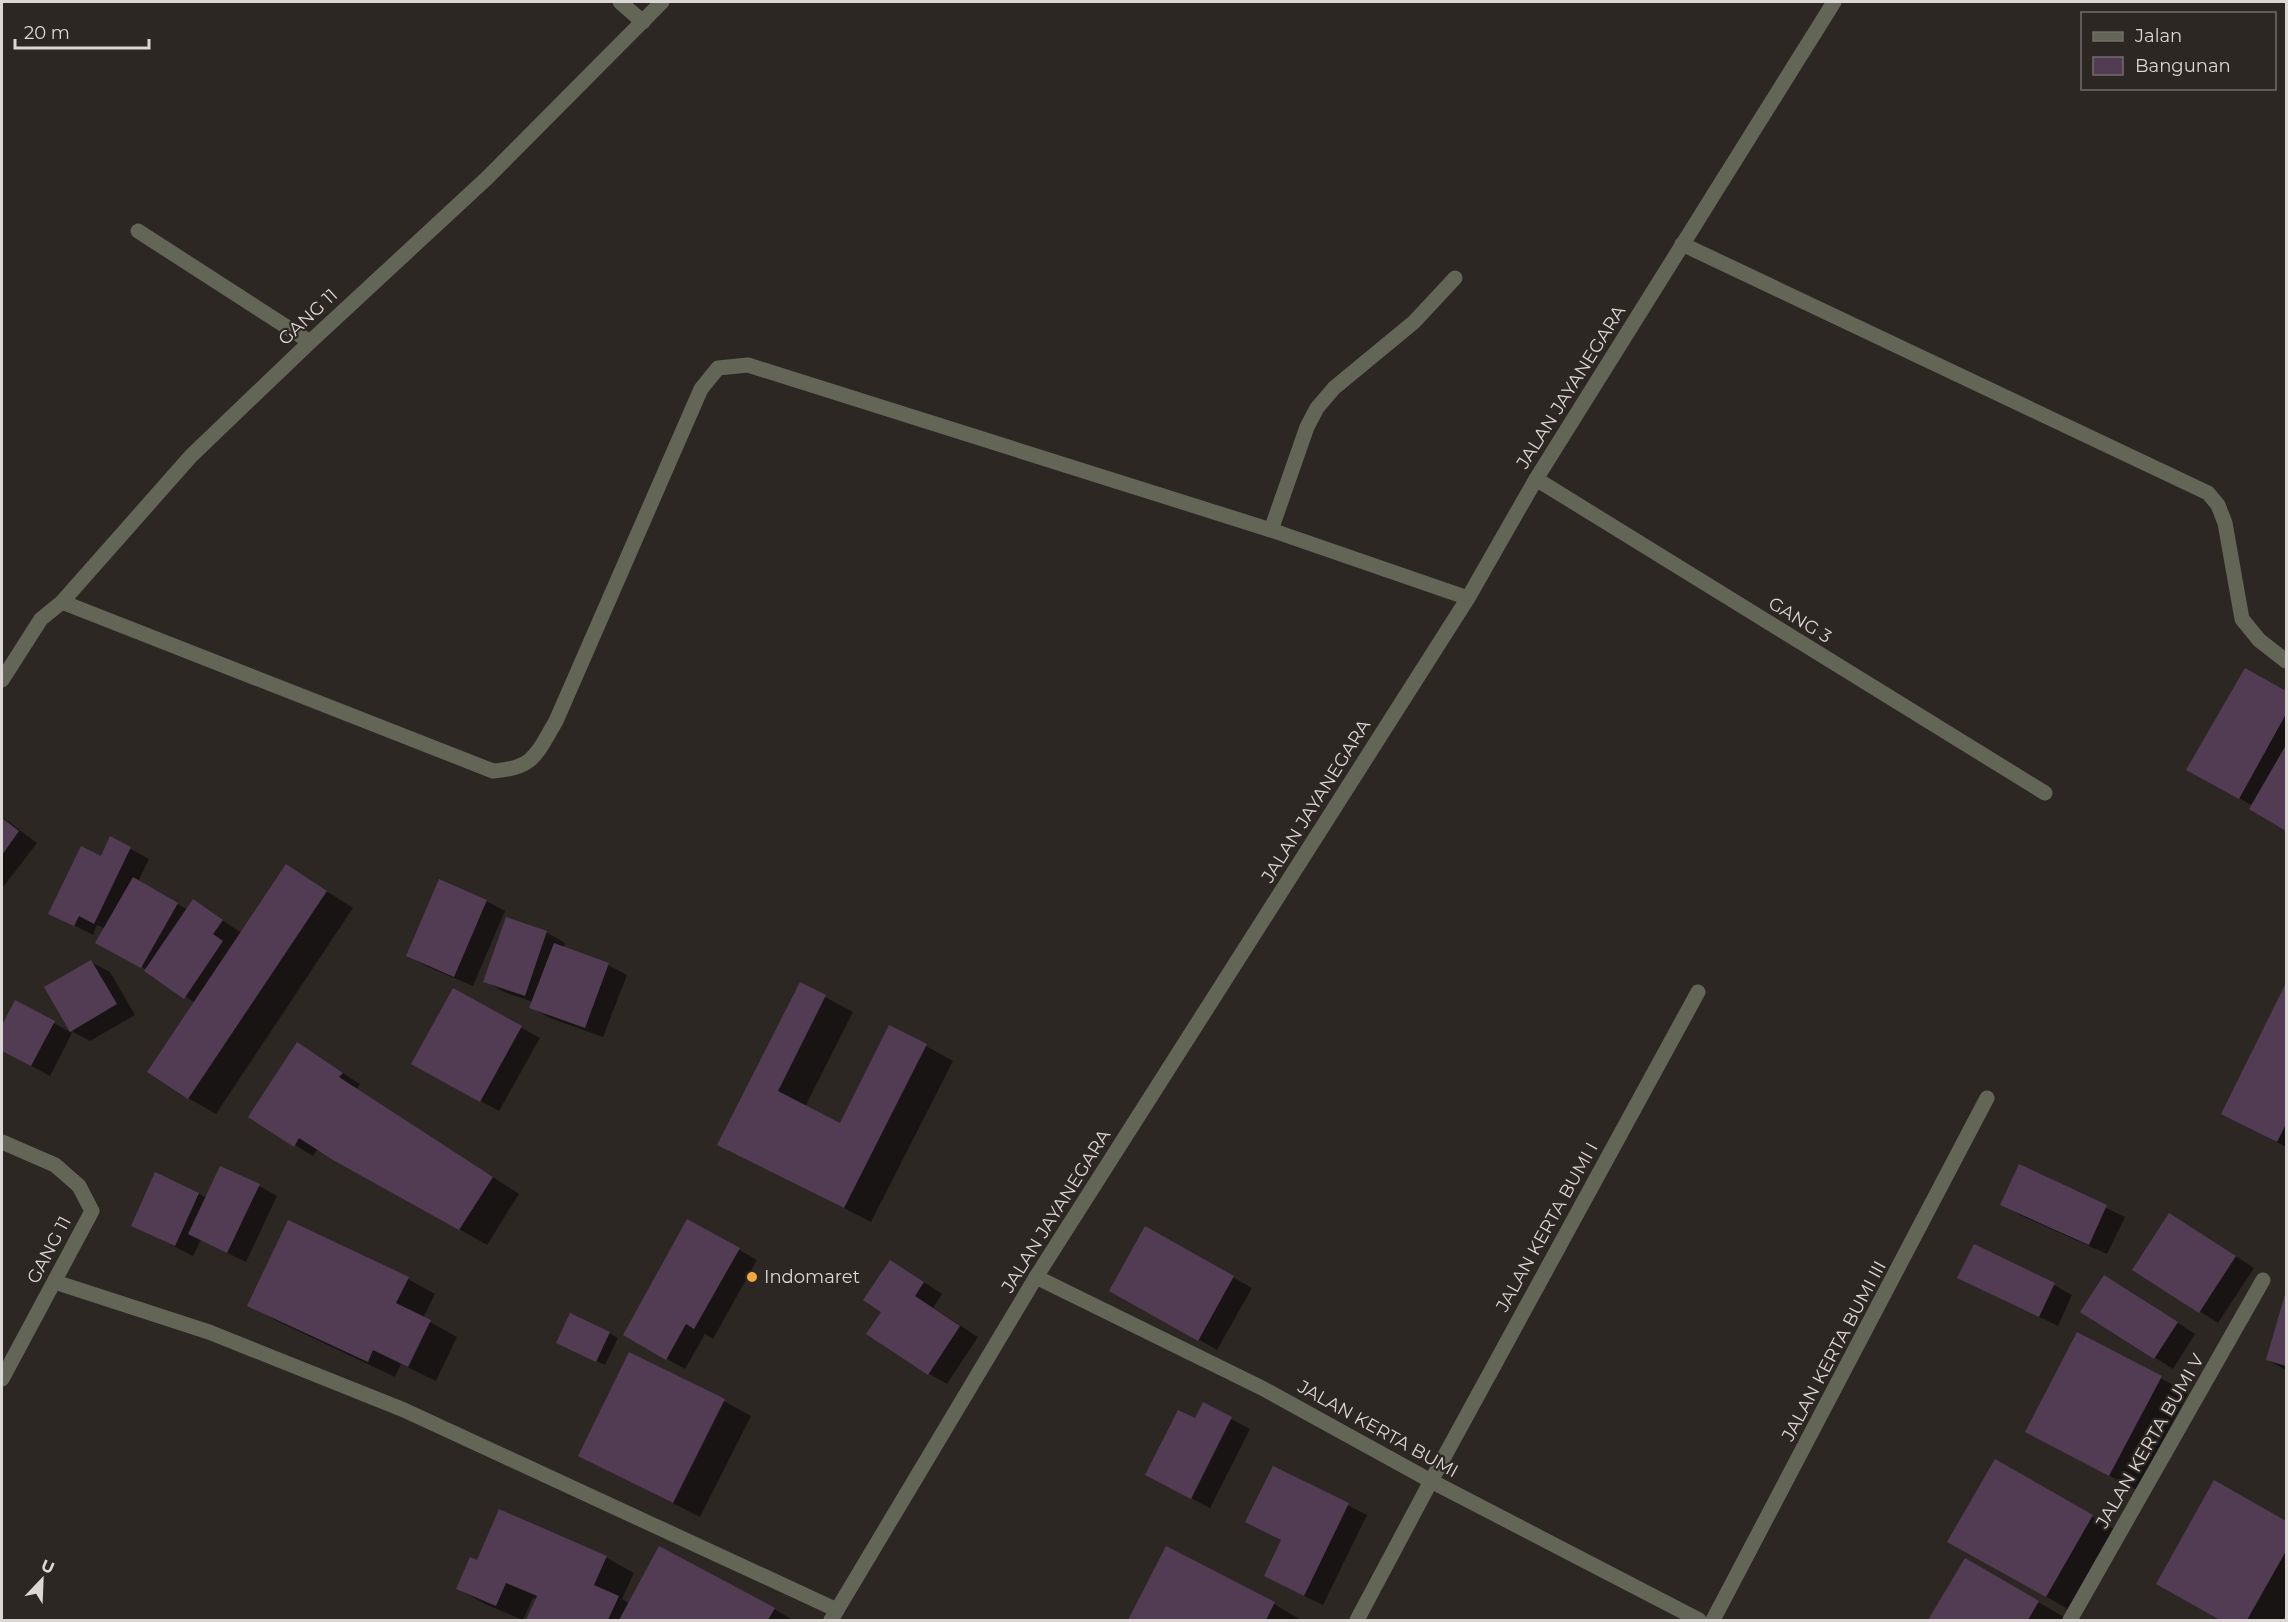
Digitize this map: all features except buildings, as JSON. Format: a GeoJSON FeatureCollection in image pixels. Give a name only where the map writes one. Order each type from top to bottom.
{"type":"FeatureCollection","features":[{"type":"Feature","properties":{"kind":"street"},"geometry":{"type":"LineString","coordinates":[[620,2],[643,22]]}},
{"type":"Feature","properties":{"kind":"street","name":"GANG 11"},"geometry":{"type":"LineString","coordinates":[[2,680],[41,619],[62,602],[190,456],[486,178],[662,2]]}},
{"type":"Feature","properties":{"kind":"street","name":"JALAN JAYANEGARA"},"geometry":{"type":"LineString","coordinates":[[834,1615],[1036,1277],[1468,598],[1536,479],[1834,2]]}},
{"type":"Feature","properties":{"kind":"street"},"geometry":{"type":"LineString","coordinates":[[138,231],[310,342]]}},
{"type":"Feature","properties":{"kind":"street"},"geometry":{"type":"LineString","coordinates":[[1682,244],[2208,493],[2218,505],[2225,522],[2242,619],[2259,640],[2286,661]]}},
{"type":"Feature","properties":{"kind":"street"},"geometry":{"type":"LineString","coordinates":[[1271,530],[1306,427],[1317,408],[1334,388],[1414,322],[1455,278]]}},
{"type":"Feature","properties":{"kind":"street"},"geometry":{"type":"LineString","coordinates":[[62,602],[493,771],[515,769],[532,759],[556,721],[702,389],[718,368],[732,365],[748,365],[1271,530],[1468,598]]}},
{"type":"Feature","properties":{"kind":"street","name":"GANG 3"},"geometry":{"type":"LineString","coordinates":[[1536,479],[2045,793]]}},
{"type":"Feature","properties":{"kind":"street","name":"JALAN KERTA BUMI I"},"geometry":{"type":"LineString","coordinates":[[1357,1620],[1698,992]]}},
{"type":"Feature","properties":{"kind":"street","name":"JALAN KERTA BUMI III"},"geometry":{"type":"LineString","coordinates":[[1713,1620],[1988,1098]]}},
{"type":"Feature","properties":{"kind":"street","name":"GANG 11"},"geometry":{"type":"LineString","coordinates":[[2,1142],[55,1165],[79,1186],[92,1211],[2,1379]]}},
{"type":"Feature","properties":{"kind":"street","name":"JALAN KERTA BUMI"},"geometry":{"type":"LineString","coordinates":[[1036,1277],[1262,1388],[1431,1481],[1699,1620]]}},
{"type":"Feature","properties":{"kind":"street","name":"JALAN KERTA BUMI V"},"geometry":{"type":"LineString","coordinates":[[2070,1620],[2263,1280]]}},
{"type":"Feature","properties":{"kind":"street"},"geometry":{"type":"LineString","coordinates":[[55,1282],[209,1332],[404,1410],[834,1615]]}},
{"type":"Feature","properties":{"kind":"place","name":"Indomaret"},"geometry":{"type":"Point","coordinates":[752,1277]}}]}
